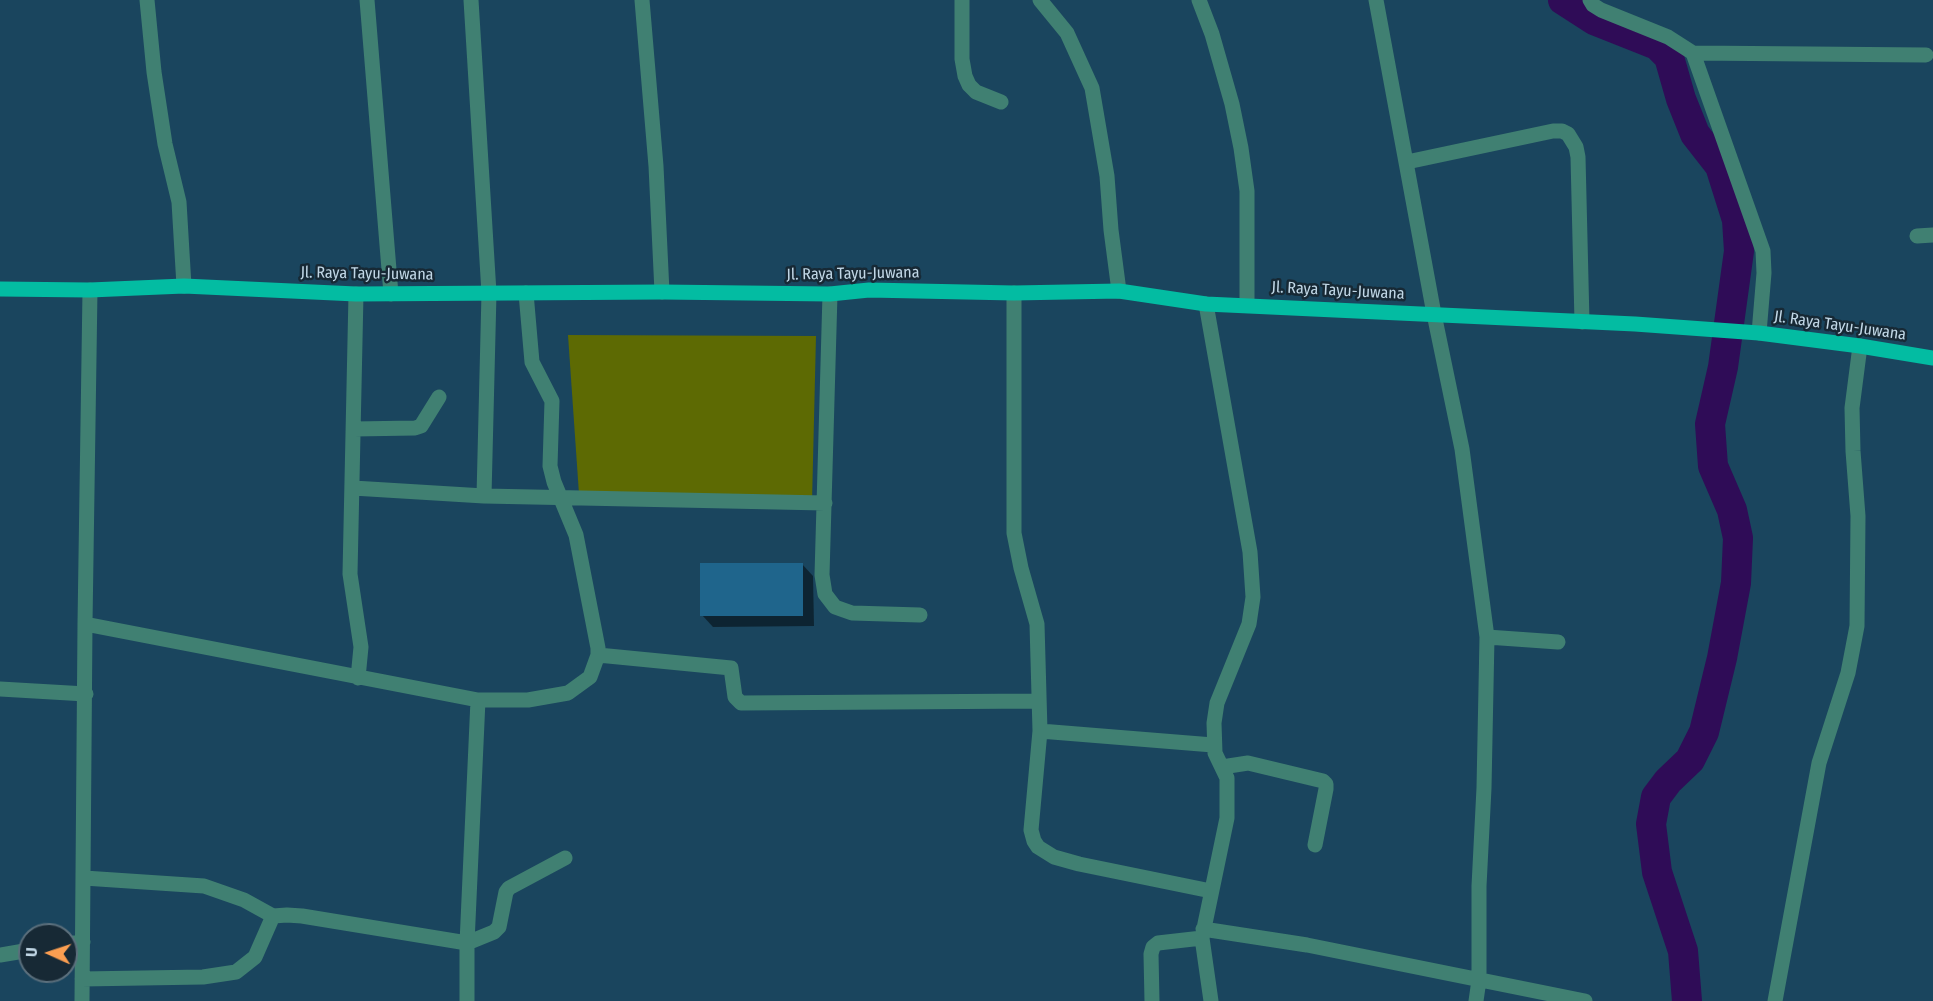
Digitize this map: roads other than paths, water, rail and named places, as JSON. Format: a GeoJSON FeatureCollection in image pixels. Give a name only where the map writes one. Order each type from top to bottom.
{"type":"FeatureCollection","features":[{"type":"Feature","properties":{"kind":"main road","name":"Jl. Raya Tayu-Juwana"},"geometry":{"type":"LineString","coordinates":[[0,290],[90,290],[184,286],[356,294],[662,292],[830,294],[869,290],[1014,293],[1119,291],[1206,304],[1247,304],[1759,333],[1933,358]]}},
{"type":"Feature","properties":{"kind":"street"},"geometry":{"type":"LineString","coordinates":[[147,0],[154,72],[165,144],[179,202],[184,286]]}},
{"type":"Feature","properties":{"kind":"street"},"geometry":{"type":"LineString","coordinates":[[367,0],[391,294]]}},
{"type":"Feature","properties":{"kind":"street"},"geometry":{"type":"LineString","coordinates":[[471,0],[489,293],[484,496]]}},
{"type":"Feature","properties":{"kind":"street"},"geometry":{"type":"LineString","coordinates":[[642,0],[656,166],[662,292]]}},
{"type":"Feature","properties":{"kind":"street"},"geometry":{"type":"LineString","coordinates":[[962,0],[962,59],[965,76],[972,89],[1001,102]]}},
{"type":"Feature","properties":{"kind":"street"},"geometry":{"type":"LineString","coordinates":[[1040,0],[1067,33],[1092,88],[1107,176],[1119,291]]}},
{"type":"Feature","properties":{"kind":"street"},"geometry":{"type":"LineString","coordinates":[[1199,0],[1224,74],[1241,148],[1247,190],[1247,304]]}},
{"type":"Feature","properties":{"kind":"street"},"geometry":{"type":"LineString","coordinates":[[1376,0],[1434,314],[1462,449],[1487,637],[1484,788],[1479,886],[1479,980],[1476,1001]]}},
{"type":"Feature","properties":{"kind":"street"},"geometry":{"type":"LineString","coordinates":[[1590,0],[1601,10],[1651,29],[1693,53],[1926,55]]}},
{"type":"Feature","properties":{"kind":"street"},"geometry":{"type":"LineString","coordinates":[[1693,53],[1762,251],[1764,273],[1759,333]]}},
{"type":"Feature","properties":{"kind":"street"},"geometry":{"type":"LineString","coordinates":[[1407,162],[1553,131],[1568,134],[1576,147],[1578,157],[1582,322]]}},
{"type":"Feature","properties":{"kind":"street"},"geometry":{"type":"LineString","coordinates":[[1917,236],[1933,236]]}},
{"type":"Feature","properties":{"kind":"street"},"geometry":{"type":"LineString","coordinates":[[82,1001],[90,290]]}},
{"type":"Feature","properties":{"kind":"street"},"geometry":{"type":"LineString","coordinates":[[85,624],[478,700],[528,700],[568,693],[590,677],[598,655],[576,535],[554,482],[550,466],[552,401],[532,362],[526,293]]}},
{"type":"Feature","properties":{"kind":"street"},"geometry":{"type":"LineString","coordinates":[[1014,293],[1014,533],[1037,624],[1040,731],[1031,830],[1034,841],[1038,847],[1054,857],[1078,864],[1211,891]]}},
{"type":"Feature","properties":{"kind":"street"},"geometry":{"type":"LineString","coordinates":[[356,294],[350,574],[361,647],[358,678]]}},
{"type":"Feature","properties":{"kind":"street"},"geometry":{"type":"LineString","coordinates":[[830,294],[822,575],[825,594],[830,602],[841,611],[920,615]]}},
{"type":"Feature","properties":{"kind":"street"},"geometry":{"type":"LineString","coordinates":[[1206,304],[1250,552],[1253,597],[1250,624],[1217,704],[1213,745],[1218,762],[1227,778],[1227,818],[1203,934],[1211,1001]]}},
{"type":"Feature","properties":{"kind":"street"},"geometry":{"type":"LineString","coordinates":[[1775,1001],[1819,763],[1848,673],[1857,626],[1858,516],[1852,408],[1860,346]]}},
{"type":"Feature","properties":{"kind":"street"},"geometry":{"type":"LineString","coordinates":[[354,429],[416,428],[421,426],[439,397]]}},
{"type":"Feature","properties":{"kind":"street"},"geometry":{"type":"LineString","coordinates":[[353,488],[484,496],[825,503]]}},
{"type":"Feature","properties":{"kind":"street"},"geometry":{"type":"LineString","coordinates":[[1487,637],[1558,642]]}},
{"type":"Feature","properties":{"kind":"street"},"geometry":{"type":"LineString","coordinates":[[598,655],[731,668],[735,697],[741,703],[1039,701]]}},
{"type":"Feature","properties":{"kind":"street"},"geometry":{"type":"LineString","coordinates":[[0,689],[86,694]]}},
{"type":"Feature","properties":{"kind":"street"},"geometry":{"type":"LineString","coordinates":[[467,1001],[467,943],[478,700]]}},
{"type":"Feature","properties":{"kind":"street"},"geometry":{"type":"LineString","coordinates":[[1040,731],[1213,745]]}},
{"type":"Feature","properties":{"kind":"street"},"geometry":{"type":"LineString","coordinates":[[1222,767],[1248,763],[1323,781],[1326,789],[1315,845]]}},
{"type":"Feature","properties":{"kind":"street"},"geometry":{"type":"LineString","coordinates":[[84,878],[204,886],[244,900],[273,916],[302,916],[467,943],[494,932],[499,927],[506,891],[509,888],[565,858]]}},
{"type":"Feature","properties":{"kind":"street"},"geometry":{"type":"LineString","coordinates":[[82,979],[203,977],[236,972],[255,957],[273,916]]}},
{"type":"Feature","properties":{"kind":"street"},"geometry":{"type":"LineString","coordinates":[[1152,1001],[1151,954],[1153,947],[1158,943],[1203,934],[1307,945],[1585,1001]]}},
{"type":"Feature","properties":{"kind":"street"},"geometry":{"type":"LineString","coordinates":[[78,943],[83,942]]}},
{"type":"Feature","properties":{"kind":"street"},"geometry":{"type":"LineString","coordinates":[[0,955],[18,952]]}},
{"type":"Feature","properties":{"kind":"waterway"},"geometry":{"type":"LineString","coordinates":[[1563,0],[1594,20],[1657,45],[1669,57],[1681,99],[1695,134],[1720,166],[1737,220],[1739,251],[1723,367],[1710,424],[1713,466],[1732,510],[1738,538],[1736,583],[1722,658],[1704,732],[1690,760],[1668,781],[1656,797],[1651,824],[1657,872],[1683,951],[1687,1001]]}}]}
